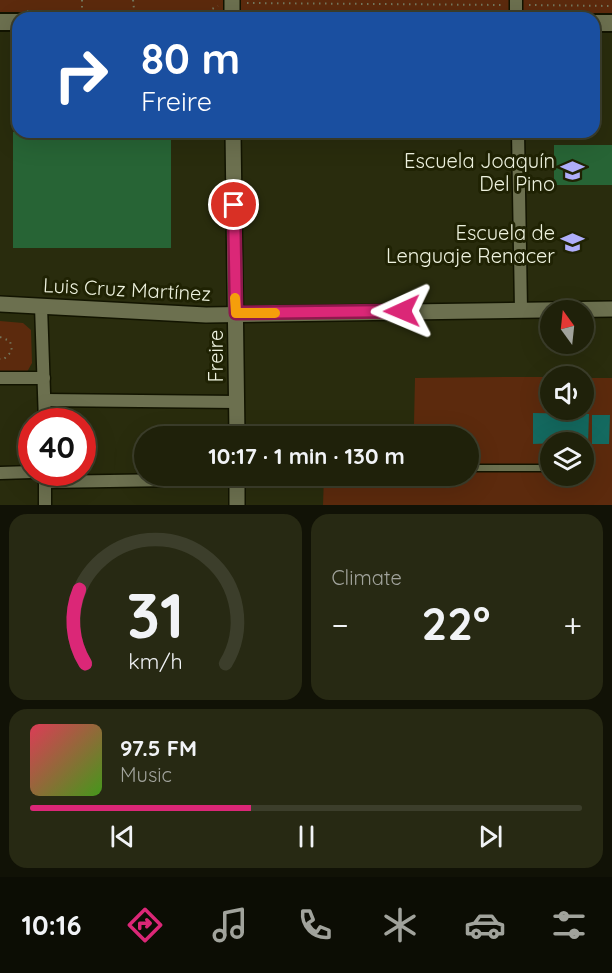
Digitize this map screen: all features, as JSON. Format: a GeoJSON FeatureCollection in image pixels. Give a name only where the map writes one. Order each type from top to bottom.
{"type":"FeatureCollection","features":[{"type":"Feature","properties":{"kind":"street","name":"Freire"},"geometry":{"type":"LineString","coordinates":[[233,138],[236,426]]}},
{"type":"Feature","properties":{"kind":"street"},"geometry":{"type":"LineString","coordinates":[[518,138],[521,310]]}},
{"type":"Feature","properties":{"kind":"street","name":"Luis Cruz Martínez"},"geometry":{"type":"LineString","coordinates":[[0,304],[206,315],[612,309]]}},
{"type":"Feature","properties":{"kind":"street"},"geometry":{"type":"LineString","coordinates":[[41,306],[45,408]]}},
{"type":"Feature","properties":{"kind":"street"},"geometry":{"type":"LineString","coordinates":[[0,378],[44,378]]}},
{"type":"Feature","properties":{"kind":"street"},"geometry":{"type":"LineString","coordinates":[[45,400],[236,402]]}},
{"type":"Feature","properties":{"kind":"street"},"geometry":{"type":"LineString","coordinates":[[0,473],[18,472]]}},
{"type":"Feature","properties":{"kind":"street"},"geometry":{"type":"LineString","coordinates":[[96,477],[134,477]]}},
{"type":"Feature","properties":{"kind":"street"},"geometry":{"type":"LineString","coordinates":[[45,486],[45,505]]}},
{"type":"Feature","properties":{"kind":"street"},"geometry":{"type":"LineString","coordinates":[[237,486],[237,505]]}},
{"type":"Feature","properties":{"kind":"lane"},"geometry":{"type":"LineString","coordinates":[[479,468],[540,468]]}},
{"type":"Feature","properties":{"kind":"path"},"geometry":{"type":"LineString","coordinates":[[82,0],[82,11]]}},
{"type":"Feature","properties":{"kind":"path"},"geometry":{"type":"LineString","coordinates":[[133,0],[134,10]]}},
{"type":"Feature","properties":{"kind":"path"},"geometry":{"type":"LineString","coordinates":[[341,0],[347,5]]}},
{"type":"Feature","properties":{"kind":"path"},"geometry":{"type":"LineString","coordinates":[[418,5],[419,0]]}},
{"type":"Feature","properties":{"kind":"path"},"geometry":{"type":"LineString","coordinates":[[70,12],[208,10],[223,4],[232,7],[612,6]]}},
{"type":"Feature","properties":{"kind":"path"},"geometry":{"type":"LineString","coordinates":[[0,337],[10,341],[12,351],[4,359],[0,359]]}},
{"type":"Feature","properties":{"kind":"shaded area"},"geometry":{"type":"Polygon","coordinates":[[[0,0],[612,0],[612,15],[600,15],[600,12],[12,12],[12,15],[0,15],[0,0]]]}},
{"type":"Feature","properties":{"kind":"shaded area"},"geometry":{"type":"Polygon","coordinates":[[[0,321],[23,323],[31,330],[32,363],[27,372],[0,371],[0,321]]]}},
{"type":"Feature","properties":{"kind":"shaded area"},"geometry":{"type":"Polygon","coordinates":[[[540,377],[540,420],[594,420],[594,378],[612,378],[612,505],[323,505],[324,486],[479,486],[479,426],[254,426],[254,424],[414,424],[415,378],[540,377]]]}},
{"type":"Feature","properties":{"kind":"water"},"geometry":{"type":"Polygon","coordinates":[[[533,413],[540,413],[540,420],[589,420],[588,432],[540,432],[540,444],[533,444],[533,413]]]}},
{"type":"Feature","properties":{"kind":"water"},"geometry":{"type":"Polygon","coordinates":[[[594,415],[610,415],[609,444],[594,444],[594,432],[592,432],[594,415]]]}},
{"type":"Feature","properties":{"kind":"building"},"geometry":{"type":"Polygon","coordinates":[[[13,138],[171,138],[171,248],[13,248],[13,138]]]}},
{"type":"Feature","properties":{"kind":"building"},"geometry":{"type":"Polygon","coordinates":[[[554,145],[612,145],[612,185],[554,185],[554,145]]]}},
{"type":"Feature","properties":{"kind":"slow traffic"},"geometry":{"type":"LineString","coordinates":[[235,298],[236,313],[275,313]]}},
{"type":"Feature","properties":{"kind":"place","name":"Escuela Joaquín Del Pino"},"geometry":{"type":"Point","coordinates":[573,171]}},
{"type":"Feature","properties":{"kind":"place","name":"Escuela de Lenguaje Renacer"},"geometry":{"type":"Point","coordinates":[573,243]}},
{"type":"Feature","properties":{"kind":"route"},"geometry":{"type":"LineString","coordinates":[[234,205],[236,313],[402,311]]}}]}
